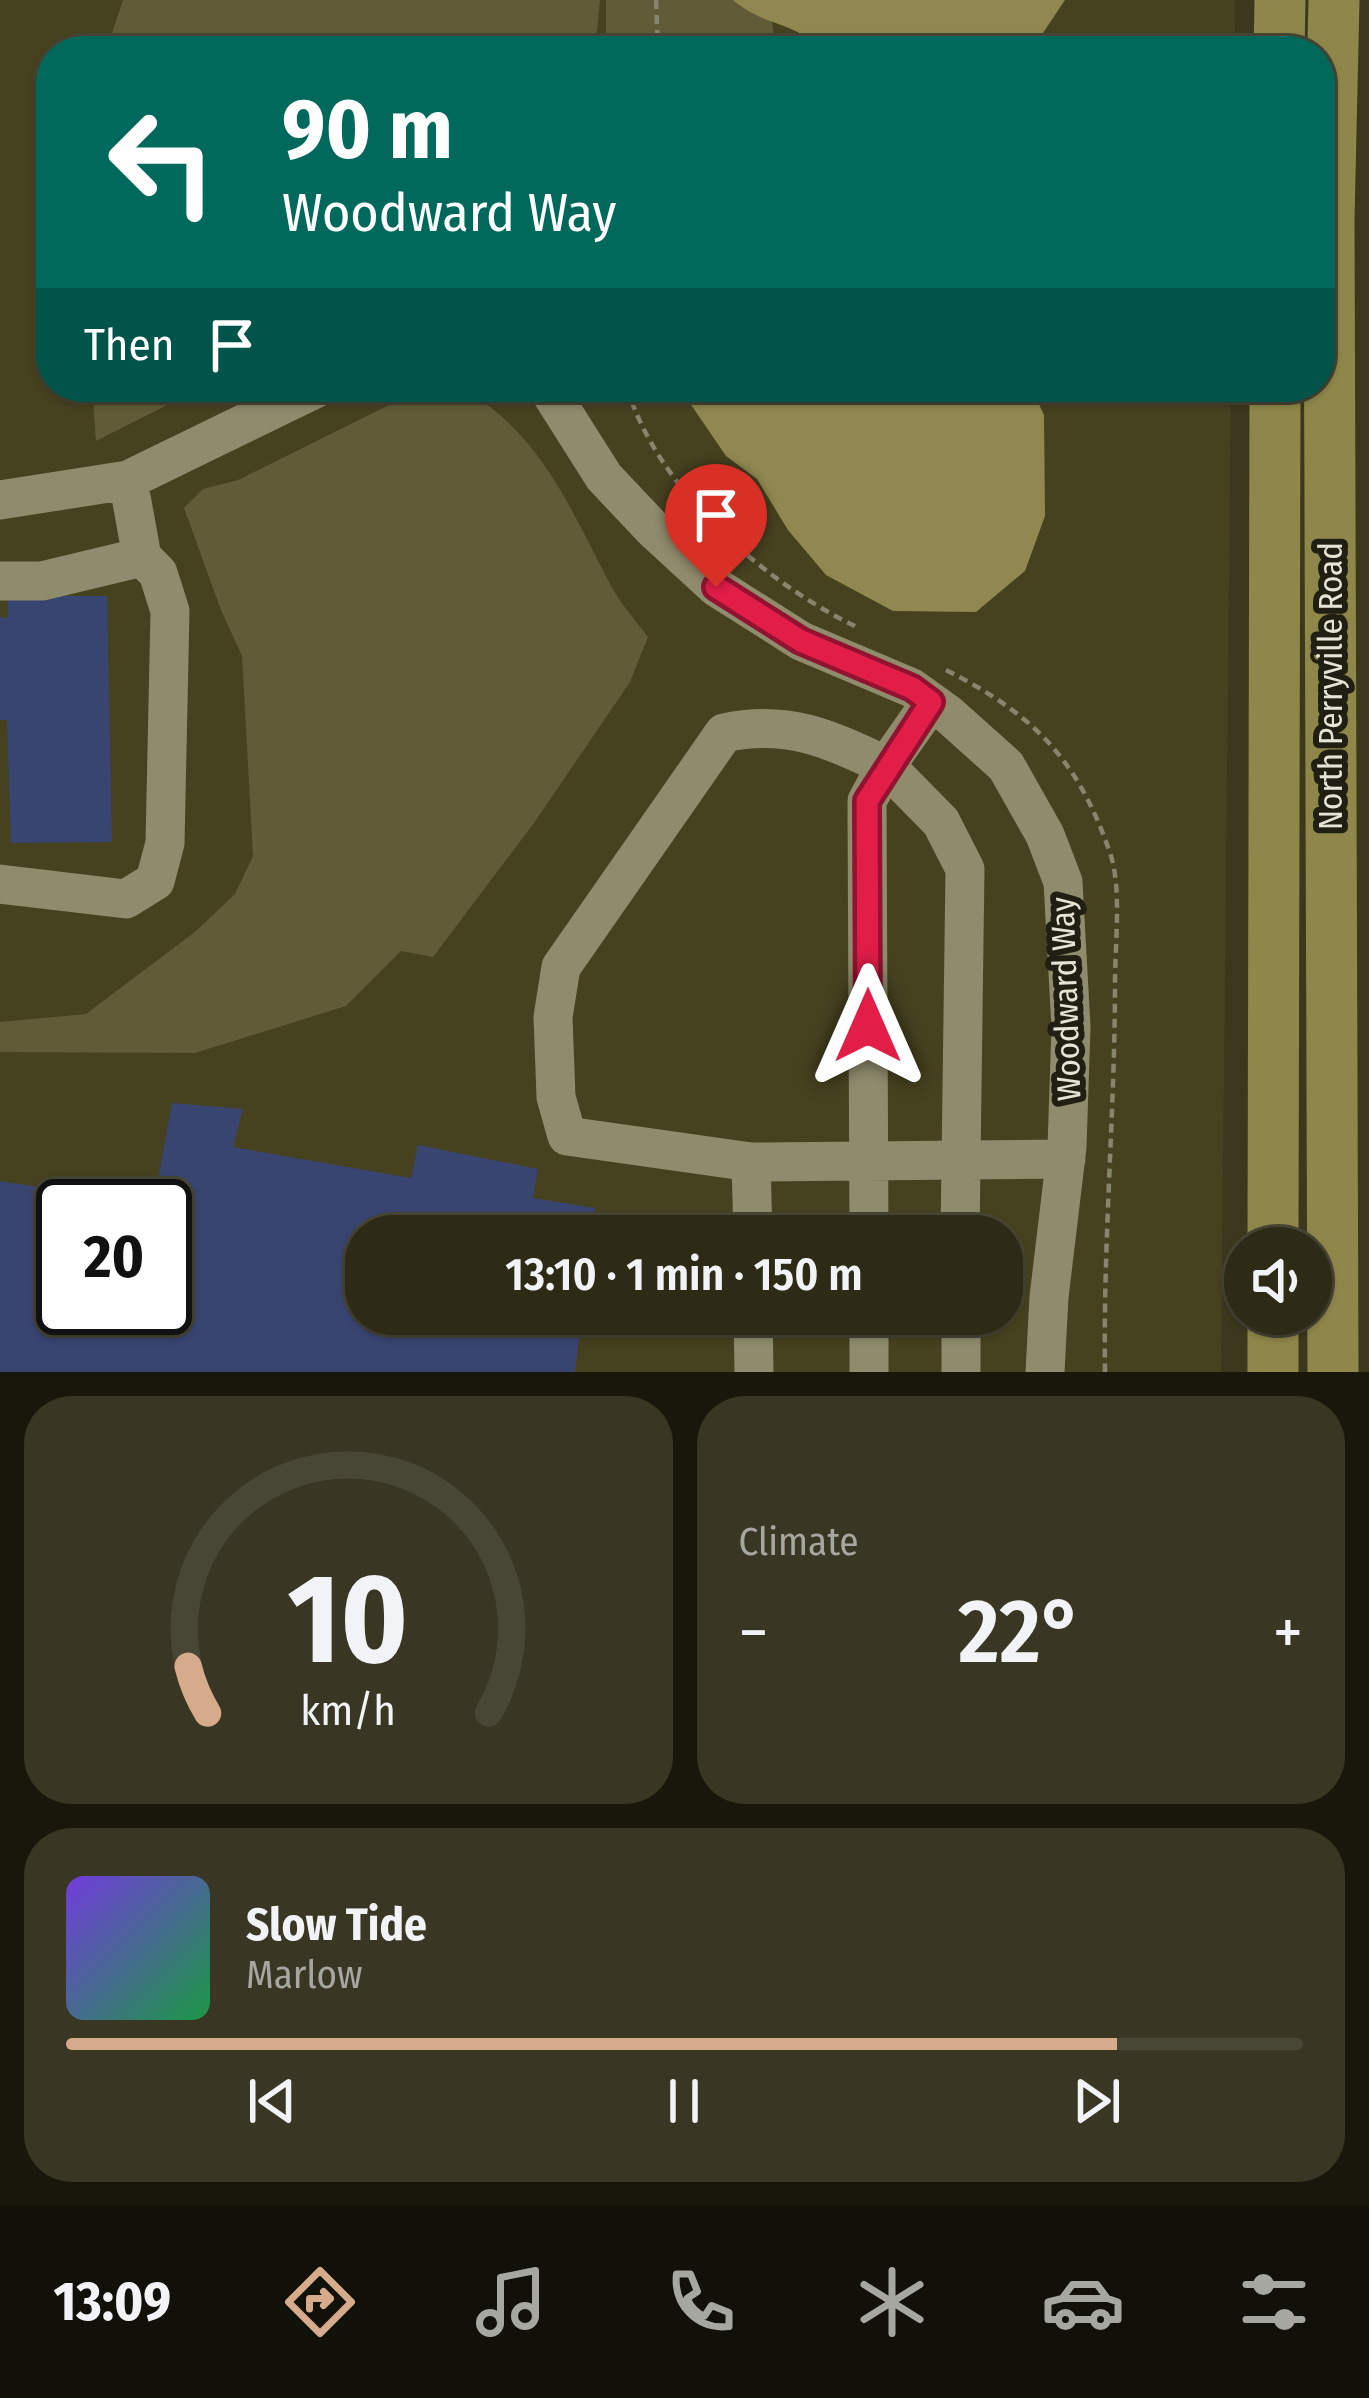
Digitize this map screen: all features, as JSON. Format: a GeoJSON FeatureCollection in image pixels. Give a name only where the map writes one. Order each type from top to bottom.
{"type":"FeatureCollection","features":[{"type":"Feature","properties":{"kind":"main road"},"geometry":{"type":"LineString","coordinates":[[1279,36],[1280,0]]}},
{"type":"Feature","properties":{"kind":"main road","name":"North Perryville Road"},"geometry":{"type":"LineString","coordinates":[[1333,36],[1334,0]]}},
{"type":"Feature","properties":{"kind":"main road","name":"North Perryville Road"},"geometry":{"type":"LineString","coordinates":[[1273,1227],[1275,402]]}},
{"type":"Feature","properties":{"kind":"main road","name":"North Perryville Road"},"geometry":{"type":"LineString","coordinates":[[1326,402],[1333,1372]]}},
{"type":"Feature","properties":{"kind":"main road"},"geometry":{"type":"LineString","coordinates":[[1273,1335],[1273,1372]]}},
{"type":"Feature","properties":{"kind":"lane"},"geometry":{"type":"LineString","coordinates":[[0,500],[128,480],[288,402]]}},
{"type":"Feature","properties":{"kind":"lane","name":"Woodward Way"},"geometry":{"type":"LineString","coordinates":[[556,402],[604,477],[716,587],[801,641],[912,688],[931,702],[1006,766],[1046,835],[1063,882],[1071,1027],[1066,1159],[1045,1372]]}},
{"type":"Feature","properties":{"kind":"lane"},"geometry":{"type":"LineString","coordinates":[[0,884],[126,899],[154,881],[165,843],[170,611],[158,573],[142,557],[128,480]]}},
{"type":"Feature","properties":{"kind":"lane"},"geometry":{"type":"LineString","coordinates":[[0,581],[41,581],[142,557]]}},
{"type":"Feature","properties":{"kind":"lane"},"geometry":{"type":"LineString","coordinates":[[869,1215],[867,801],[931,702]]}},
{"type":"Feature","properties":{"kind":"lane"},"geometry":{"type":"LineString","coordinates":[[960,1215],[960,1161],[965,869],[941,822],[886,766],[837,741],[760,725],[724,733],[561,967],[554,1037],[556,1097],[567,1136],[751,1162],[960,1161],[1066,1159]]}},
{"type":"Feature","properties":{"kind":"lane"},"geometry":{"type":"LineString","coordinates":[[751,1162],[752,1215]]}},
{"type":"Feature","properties":{"kind":"lane"},"geometry":{"type":"LineString","coordinates":[[753,1335],[754,1372]]}},
{"type":"Feature","properties":{"kind":"lane"},"geometry":{"type":"LineString","coordinates":[[868,1372],[869,1335]]}},
{"type":"Feature","properties":{"kind":"lane"},"geometry":{"type":"LineString","coordinates":[[961,1335],[962,1372]]}},
{"type":"Feature","properties":{"kind":"path"},"geometry":{"type":"LineString","coordinates":[[656,0],[657,36]]}},
{"type":"Feature","properties":{"kind":"shaded area"},"geometry":{"type":"Polygon","coordinates":[[[0,0],[1235,0],[1235,36],[36,36],[36,402],[1231,402],[1221,1372],[0,1372],[0,0]]]}},
{"type":"Feature","properties":{"kind":"shaded area"},"geometry":{"type":"Polygon","coordinates":[[[123,0],[600,0],[596,36],[111,36],[123,0]]]}},
{"type":"Feature","properties":{"kind":"shaded area"},"geometry":{"type":"Polygon","coordinates":[[[606,0],[769,0],[774,36],[606,36],[606,0]]]}},
{"type":"Feature","properties":{"kind":"shaded area"},"geometry":{"type":"Polygon","coordinates":[[[733,0],[1065,0],[1041,36],[804,36],[733,0]]]}},
{"type":"Feature","properties":{"kind":"shaded area"},"geometry":{"type":"Polygon","coordinates":[[[93,402],[173,402],[96,441],[93,402]]]}},
{"type":"Feature","properties":{"kind":"shaded area"},"geometry":{"type":"Polygon","coordinates":[[[483,402],[535,452],[614,591],[648,637],[630,682],[534,823],[433,957],[401,951],[346,1006],[195,1053],[0,1052],[0,1022],[86,1014],[196,931],[235,894],[253,856],[242,656],[184,508],[203,489],[238,480],[391,404],[483,402]]]}},
{"type":"Feature","properties":{"kind":"shaded area"},"geometry":{"type":"Polygon","coordinates":[[[689,402],[1038,402],[1044,415],[1045,516],[1025,571],[976,612],[893,611],[826,575],[788,530],[757,479],[726,456],[689,402]]]}},
{"type":"Feature","properties":{"kind":"building"},"geometry":{"type":"Polygon","coordinates":[[[8,596],[107,596],[112,842],[11,843],[7,720],[0,720],[0,617],[8,618],[8,596]]]}},
{"type":"Feature","properties":{"kind":"building"},"geometry":{"type":"Polygon","coordinates":[[[172,1103],[243,1109],[233,1147],[411,1178],[418,1145],[538,1169],[533,1198],[595,1208],[594,1215],[345,1215],[345,1335],[579,1335],[575,1372],[0,1372],[0,1181],[36,1187],[36,1335],[192,1335],[192,1179],[158,1179],[172,1103]]]}},
{"type":"Feature","properties":{"kind":"route"},"geometry":{"type":"LineString","coordinates":[[716,587],[801,641],[912,688],[931,702],[867,801],[868,1026]]}}]}
